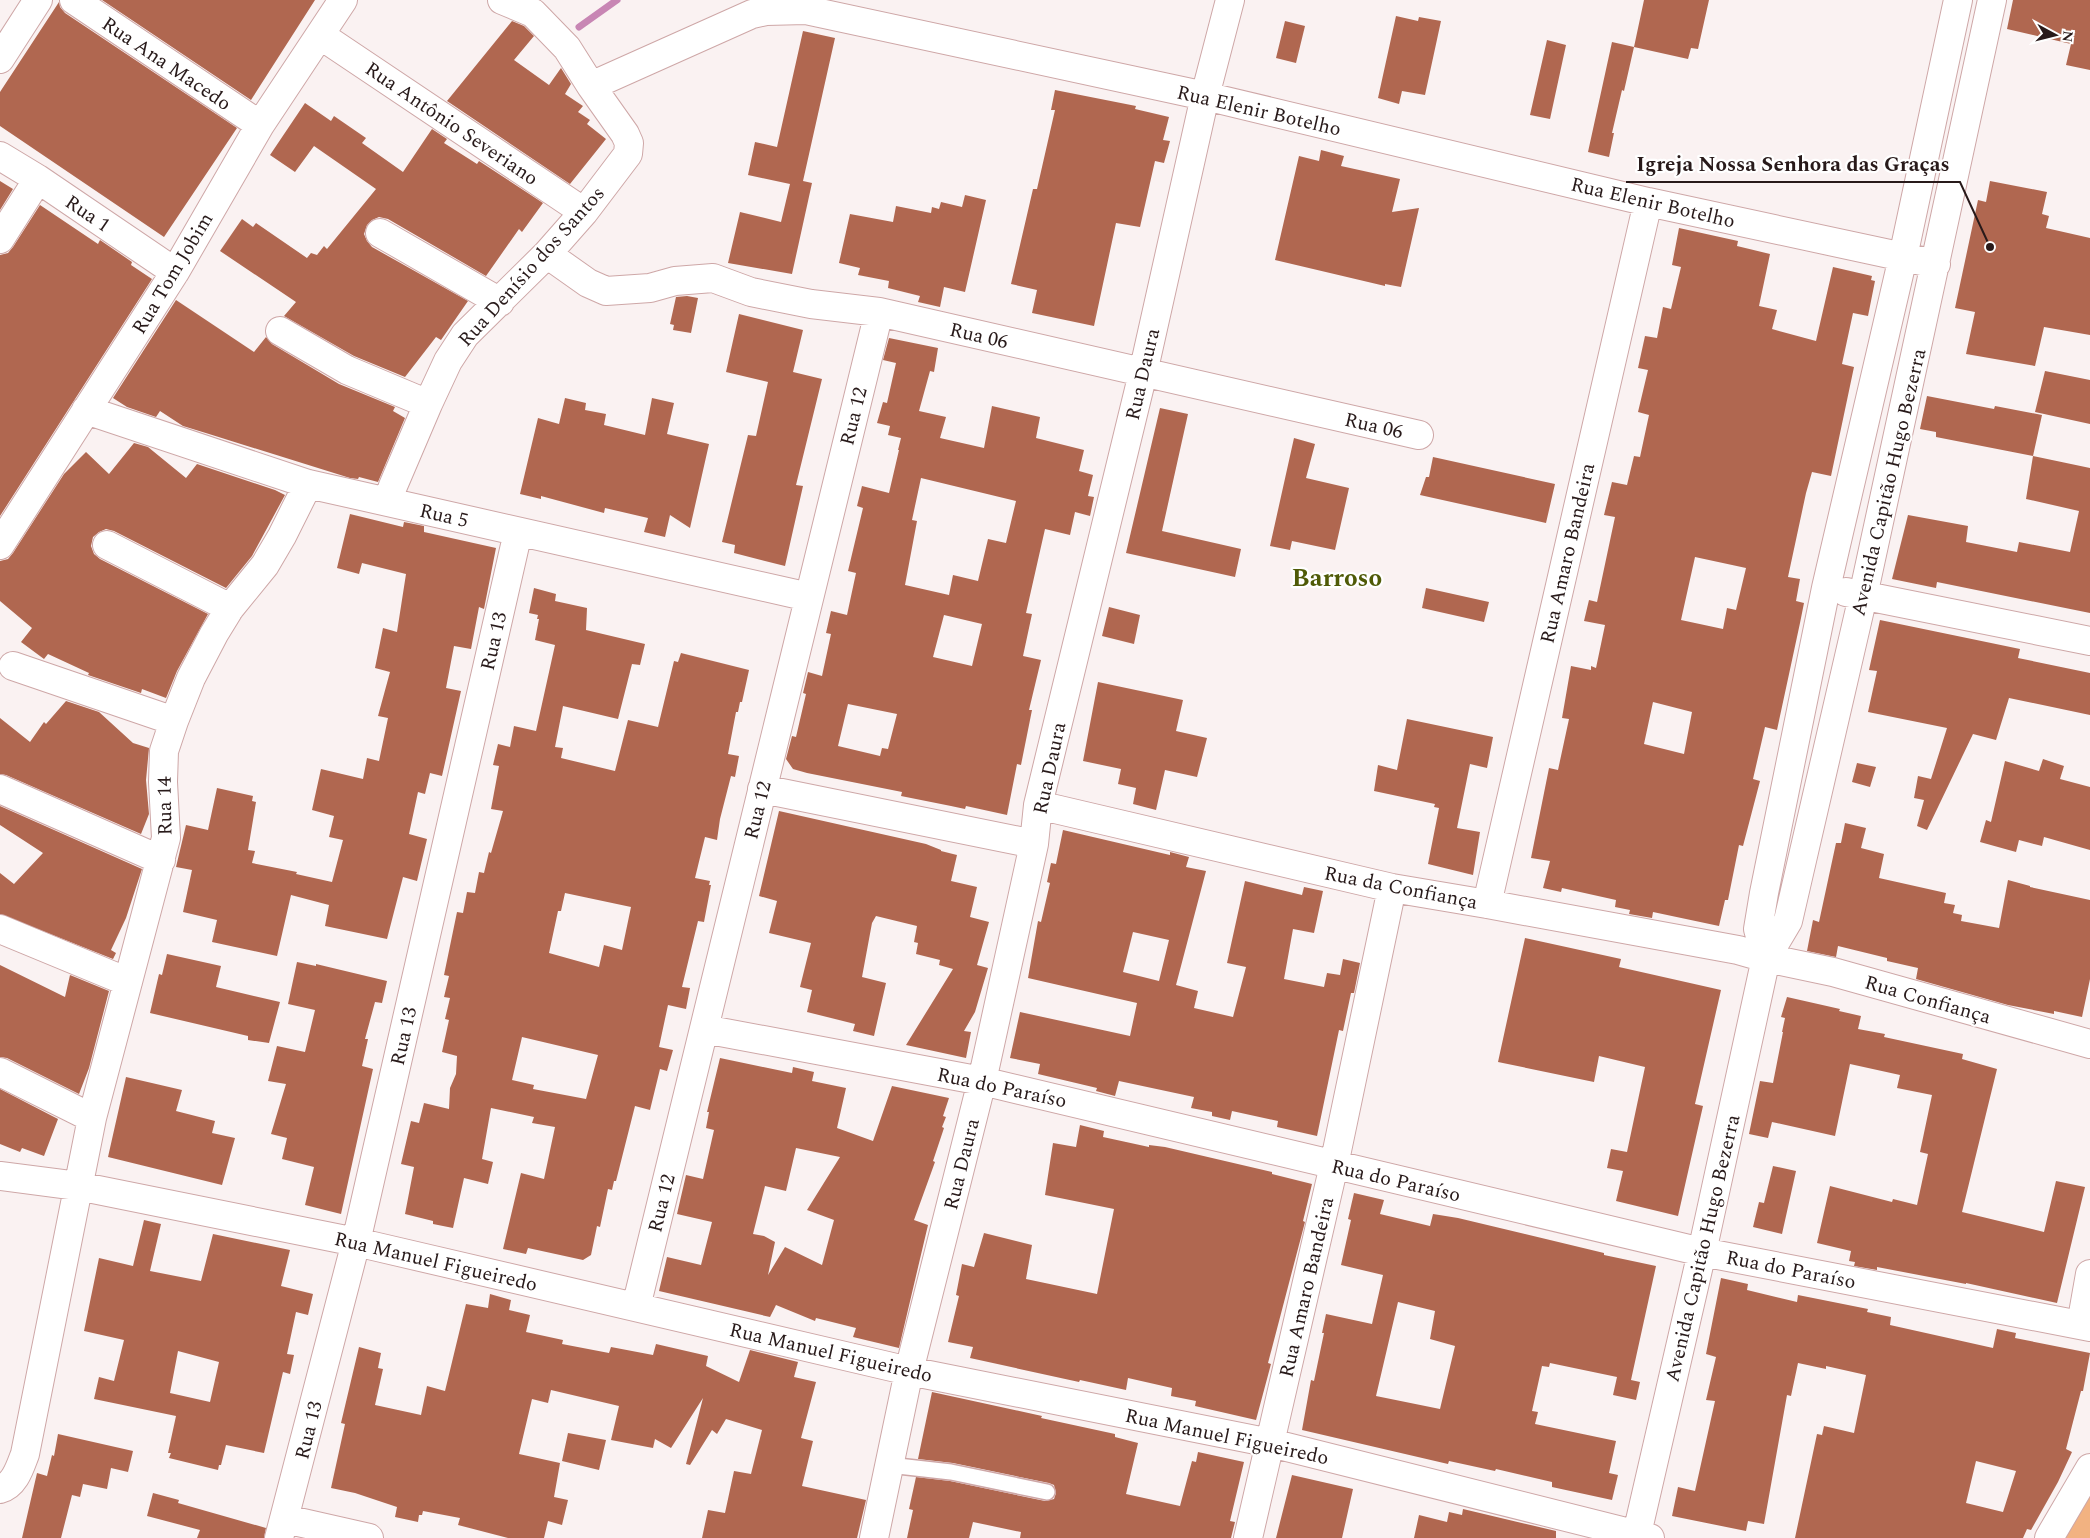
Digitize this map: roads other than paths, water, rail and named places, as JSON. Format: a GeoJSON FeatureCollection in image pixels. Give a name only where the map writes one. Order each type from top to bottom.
{"type":"FeatureCollection","features":[{"type":"Feature","properties":{"kind":"street"},"geometry":{"type":"LineString","coordinates":[[0,59],[38,0]]}},
{"type":"Feature","properties":{"kind":"street","name":"Rua Ana Macedo"},"geometry":{"type":"LineString","coordinates":[[74,0],[260,125]]}},
{"type":"Feature","properties":{"kind":"street","name":"Rua Tom Jobim"},"geometry":{"type":"LineString","coordinates":[[0,544],[175,272],[260,125],[343,0]]}},
{"type":"Feature","properties":{"kind":"street"},"geometry":{"type":"LineString","coordinates":[[502,0],[533,13],[546,25],[567,48],[591,86]]}},
{"type":"Feature","properties":{"kind":"street","name":"Rua Daura"},"geometry":{"type":"LineString","coordinates":[[874,1538],[909,1371],[982,1081],[1034,844],[1038,805],[1143,373],[1206,96],[1230,0]]}},
{"type":"Feature","properties":{"kind":"street","name":"Avenida Capitão Hugo Bezerra"},"geometry":{"type":"LineString","coordinates":[[1766,958],[1758,930],[1763,902],[1826,588],[1903,257],[1958,0]]}},
{"type":"Feature","properties":{"kind":"street","name":"Avenida Capitão Hugo Bezerra"},"geometry":{"type":"LineString","coordinates":[[1641,1537],[1766,958],[1788,921],[1863,596],[1992,0]]}},
{"type":"Feature","properties":{"kind":"street","name":"Rua Elenir Botelho"},"geometry":{"type":"LineString","coordinates":[[591,86],[752,14],[766,11],[806,10],[881,28],[1206,96],[1648,202],[1936,264]]}},
{"type":"Feature","properties":{"kind":"street","name":"Rua Antônio Severiano"},"geometry":{"type":"LineString","coordinates":[[320,35],[584,212]]}},
{"type":"Feature","properties":{"kind":"street","name":"Rua Denísio dos Santos"},"geometry":{"type":"LineString","coordinates":[[388,501],[428,404],[448,361],[465,335],[547,254],[584,212],[628,154],[629,143],[591,86]]}},
{"type":"Feature","properties":{"kind":"street","name":"Rua 1"},"geometry":{"type":"LineString","coordinates":[[0,156],[38,179],[175,272]]}},
{"type":"Feature","properties":{"kind":"street"},"geometry":{"type":"LineString","coordinates":[[0,239],[38,179]]}},
{"type":"Feature","properties":{"kind":"street","name":"Rua Amaro Bandeira"},"geometry":{"type":"LineString","coordinates":[[1487,904],[1648,202]]}},
{"type":"Feature","properties":{"kind":"street"},"geometry":{"type":"LineString","coordinates":[[380,233],[500,302]]}},
{"type":"Feature","properties":{"kind":"street","name":"Rua 06"},"geometry":{"type":"LineString","coordinates":[[547,254],[588,283],[606,291],[650,288],[675,280],[713,278],[751,292],[811,304],[879,312],[1418,434]]}},
{"type":"Feature","properties":{"kind":"street","name":"Rua 12"},"geometry":{"type":"LineString","coordinates":[[636,1308],[879,312]]}},
{"type":"Feature","properties":{"kind":"street"},"geometry":{"type":"LineString","coordinates":[[280,331],[347,370],[428,404]]}},
{"type":"Feature","properties":{"kind":"street","name":"Rua 5"},"geometry":{"type":"LineString","coordinates":[[86,410],[308,484],[809,597]]}},
{"type":"Feature","properties":{"kind":"street","name":"Rua 14"},"geometry":{"type":"LineString","coordinates":[[0,1490],[9,1485],[16,1475],[25,1454],[92,1118],[166,838],[163,782],[164,751],[191,678],[230,608],[264,565],[278,543],[308,484]]}},
{"type":"Feature","properties":{"kind":"street","name":"Rua 13"},"geometry":{"type":"LineString","coordinates":[[282,1529],[356,1242],[518,532]]}},
{"type":"Feature","properties":{"kind":"street"},"geometry":{"type":"LineString","coordinates":[[107,545],[230,608]]}},
{"type":"Feature","properties":{"kind":"street"},"geometry":{"type":"LineString","coordinates":[[1826,588],[2090,641]]}},
{"type":"Feature","properties":{"kind":"street"},"geometry":{"type":"LineString","coordinates":[[13,666],[174,721]]}},
{"type":"Feature","properties":{"kind":"street"},"geometry":{"type":"LineString","coordinates":[[0,789],[161,860]]}},
{"type":"Feature","properties":{"kind":"street"},"geometry":{"type":"LineString","coordinates":[[762,789],[1034,844]]}},
{"type":"Feature","properties":{"kind":"street","name":"Rua da Confiança"},"geometry":{"type":"LineString","coordinates":[[1038,805],[1392,888],[1738,950],[1766,958]]}},
{"type":"Feature","properties":{"kind":"street","name":"Rua Amaro Bandeira"},"geometry":{"type":"LineString","coordinates":[[1248,1538],[1334,1165],[1392,888]]}},
{"type":"Feature","properties":{"kind":"street"},"geometry":{"type":"LineString","coordinates":[[0,929],[128,982]]}},
{"type":"Feature","properties":{"kind":"street","name":"Rua Confiança"},"geometry":{"type":"LineString","coordinates":[[1766,958],[1833,972],[2090,1044]]}},
{"type":"Feature","properties":{"kind":"street","name":"Rua do Paraíso"},"geometry":{"type":"LineString","coordinates":[[704,1029],[982,1081],[1702,1252],[2085,1326]]}},
{"type":"Feature","properties":{"kind":"street"},"geometry":{"type":"LineString","coordinates":[[0,1072],[92,1118]]}},
{"type":"Feature","properties":{"kind":"street","name":"Rua Manuel Figueiredo"},"geometry":{"type":"LineString","coordinates":[[4,1176],[78,1186],[356,1242],[909,1371],[1271,1443],[1641,1537]]}},
{"type":"Feature","properties":{"kind":"street"},"geometry":{"type":"LineString","coordinates":[[2085,1326],[2090,1274]]}},
{"type":"Feature","properties":{"kind":"street"},"geometry":{"type":"LineString","coordinates":[[2049,1538],[2090,1468]]}},
{"type":"Feature","properties":{"kind":"street"},"geometry":{"type":"LineString","coordinates":[[282,1529],[369,1538]]}},
{"type":"Feature","properties":{"kind":"lane"},"geometry":{"type":"LineString","coordinates":[[889,1465],[951,1472],[1047,1492]]}},
{"type":"Feature","properties":{"kind":"waterway"},"geometry":{"type":"LineString","coordinates":[[579,27],[617,0]]}},
{"type":"Feature","properties":{"kind":"place","name":"Igreja Nossa Senhora das Graças"},"geometry":{"type":"Point","coordinates":[1990,247]}},
{"type":"Feature","properties":{"kind":"district","name":"Barroso"},"geometry":{"type":"Point","coordinates":[1337,577]}}]}
